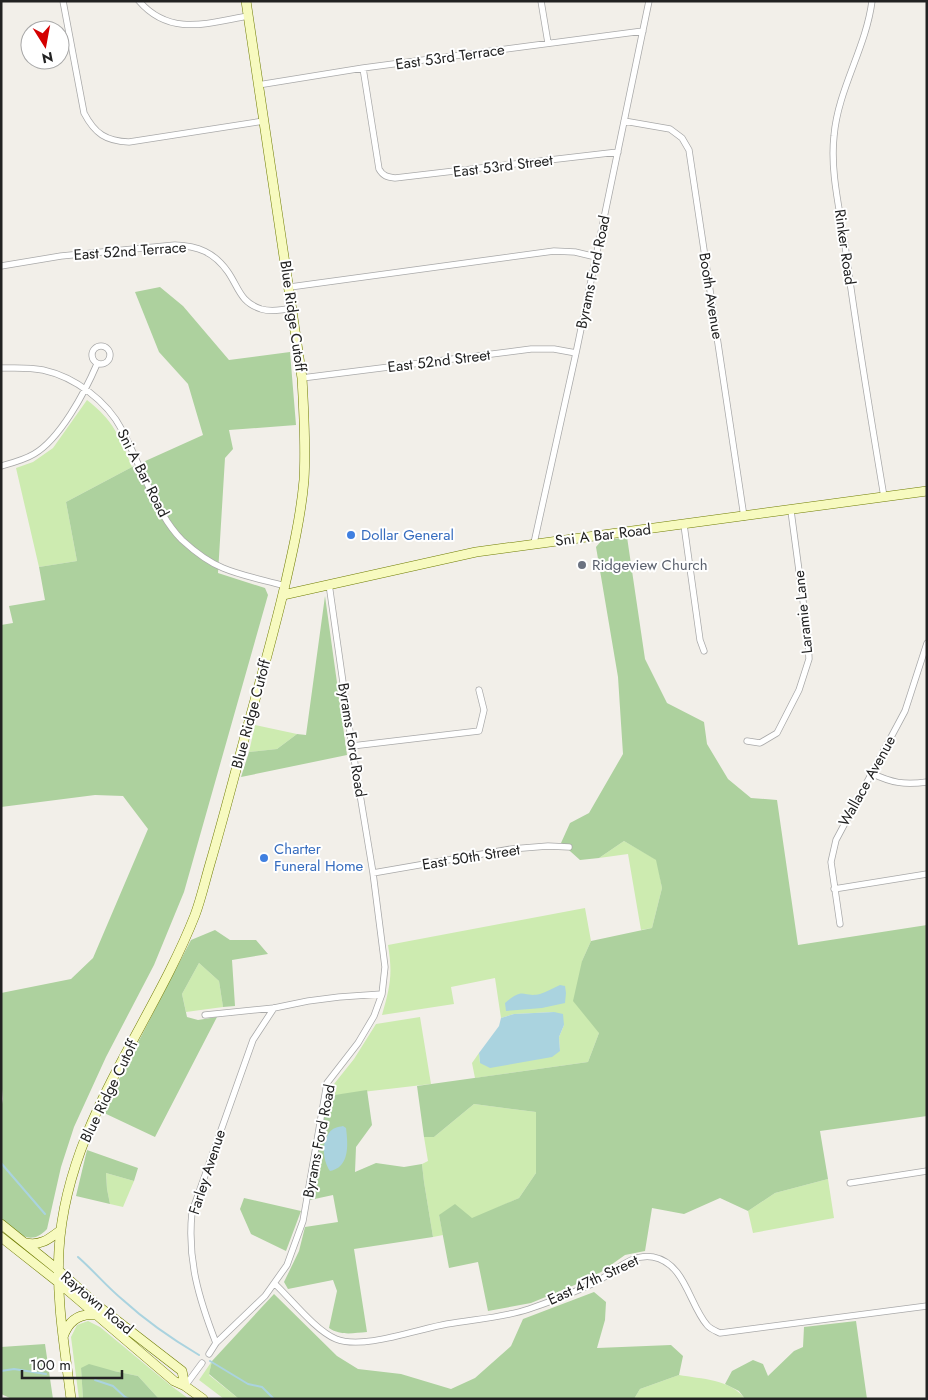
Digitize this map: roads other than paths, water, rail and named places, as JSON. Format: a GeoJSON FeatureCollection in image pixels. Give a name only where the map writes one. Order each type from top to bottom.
{"type":"FeatureCollection","features":[{"type":"Feature","properties":{"kind":"main road","name":"Blue Ridge Cutoff"},"geometry":{"type":"LineString","coordinates":[[71,1399],[58,1282],[61,1230],[67,1192],[100,1102],[178,953],[195,913],[224,816],[284,590],[296,538],[304,481],[305,440],[302,378],[290,287],[276,211],[246,1]]}},
{"type":"Feature","properties":{"kind":"main road","name":"Sni A Bar Road"},"geometry":{"type":"LineString","coordinates":[[284,590],[329,584],[452,556],[534,543],[684,525],[927,491]]}},
{"type":"Feature","properties":{"kind":"main road","name":"Raytown Road"},"geometry":{"type":"LineString","coordinates":[[1,1224],[58,1270],[98,1306],[182,1371],[186,1386]]}},
{"type":"Feature","properties":{"kind":"main road"},"geometry":{"type":"LineString","coordinates":[[24,1242],[38,1244],[61,1230]]}},
{"type":"Feature","properties":{"kind":"main road","name":"Raytown Road"},"geometry":{"type":"LineString","coordinates":[[1,1238],[58,1282],[174,1381],[186,1386],[203,1399]]}},
{"type":"Feature","properties":{"kind":"main road"},"geometry":{"type":"LineString","coordinates":[[63,1338],[68,1326],[76,1318],[95,1315]]}},
{"type":"Feature","properties":{"kind":"street"},"geometry":{"type":"LineString","coordinates":[[63,1],[84,113],[91,126],[103,136],[117,142],[130,142],[264,121]]}},
{"type":"Feature","properties":{"kind":"street"},"geometry":{"type":"LineString","coordinates":[[139,1],[156,17],[178,25],[191,26],[248,16]]}},
{"type":"Feature","properties":{"kind":"street"},"geometry":{"type":"LineString","coordinates":[[542,1],[548,43]]}},
{"type":"Feature","properties":{"kind":"street","name":"Byrams Ford Road"},"geometry":{"type":"LineString","coordinates":[[534,543],[576,353],[649,1]]}},
{"type":"Feature","properties":{"kind":"street","name":"Rinker Road"},"geometry":{"type":"LineString","coordinates":[[872,1],[870,22],[838,109],[833,162],[849,282],[884,497]]}},
{"type":"Feature","properties":{"kind":"street","name":"East 53rd Terrace"},"geometry":{"type":"LineString","coordinates":[[258,85],[363,68],[643,31]]}},
{"type":"Feature","properties":{"kind":"street","name":"East 53rd Street"},"geometry":{"type":"LineString","coordinates":[[363,68],[379,169],[387,178],[618,152]]}},
{"type":"Feature","properties":{"kind":"street","name":"Booth Avenue"},"geometry":{"type":"LineString","coordinates":[[624,121],[670,129],[682,138],[689,150],[744,517]]}},
{"type":"Feature","properties":{"kind":"street","name":"East 52nd Terrace"},"geometry":{"type":"LineString","coordinates":[[1,266],[61,256],[175,245],[190,246],[200,248],[218,260],[229,273],[238,293],[253,305],[263,310],[292,308]]}},
{"type":"Feature","properties":{"kind":"street"},"geometry":{"type":"LineString","coordinates":[[290,287],[554,251],[575,252],[596,257]]}},
{"type":"Feature","properties":{"kind":"street","name":"East 52nd Street"},"geometry":{"type":"LineString","coordinates":[[302,378],[531,349],[554,349],[576,353]]}},
{"type":"Feature","properties":{"kind":"street"},"geometry":{"type":"LineString","coordinates":[[1,466],[14,463],[34,454],[49,443],[86,390],[98,364]]}},
{"type":"Feature","properties":{"kind":"street"},"geometry":{"type":"LineString","coordinates":[[1,368],[17,367],[42,370],[66,378],[86,390]]}},
{"type":"Feature","properties":{"kind":"street","name":"Sni A Bar Road"},"geometry":{"type":"LineString","coordinates":[[86,390],[106,408],[122,429],[156,502],[169,524],[182,539],[201,555],[222,568],[284,590]]}},
{"type":"Feature","properties":{"kind":"street","name":"Laramie Lane"},"geometry":{"type":"LineString","coordinates":[[747,741],[760,743],[777,733],[800,690],[809,659],[808,638],[790,510]]}},
{"type":"Feature","properties":{"kind":"street"},"geometry":{"type":"LineString","coordinates":[[684,525],[700,640],[704,651]]}},
{"type":"Feature","properties":{"kind":"street","name":"Byrams Ford Road"},"geometry":{"type":"LineString","coordinates":[[209,1354],[216,1343],[265,1296],[287,1265],[303,1221],[327,1083],[358,1043],[374,1016],[382,994],[385,967],[373,873],[352,746],[329,584]]}},
{"type":"Feature","properties":{"kind":"street","name":"Wallace Avenue"},"geometry":{"type":"LineString","coordinates":[[840,924],[831,862],[836,840],[905,710],[927,643]]}},
{"type":"Feature","properties":{"kind":"street"},"geometry":{"type":"LineString","coordinates":[[352,746],[479,731],[484,710],[479,690]]}},
{"type":"Feature","properties":{"kind":"street"},"geometry":{"type":"LineString","coordinates":[[871,773],[889,782],[902,784],[927,782]]}},
{"type":"Feature","properties":{"kind":"street","name":"East 50th Street"},"geometry":{"type":"LineString","coordinates":[[373,873],[511,849],[548,846],[569,847]]}},
{"type":"Feature","properties":{"kind":"street"},"geometry":{"type":"LineString","coordinates":[[834,889],[927,874]]}},
{"type":"Feature","properties":{"kind":"street"},"geometry":{"type":"LineString","coordinates":[[205,1015],[274,1008],[339,997],[382,994]]}},
{"type":"Feature","properties":{"kind":"street","name":"Farley Avenue"},"geometry":{"type":"LineString","coordinates":[[216,1343],[194,1279],[190,1232],[192,1212],[253,1040],[274,1008]]}},
{"type":"Feature","properties":{"kind":"street"},"geometry":{"type":"LineString","coordinates":[[850,1183],[927,1171]]}},
{"type":"Feature","properties":{"kind":"street","name":"East 47th Street"},"geometry":{"type":"LineString","coordinates":[[275,1284],[323,1332],[337,1340],[354,1342],[382,1339],[447,1324],[495,1317],[529,1309],[594,1283],[630,1260],[644,1257],[662,1260],[675,1268],[708,1327],[720,1333],[927,1306]]}},
{"type":"Feature","properties":{"kind":"street"},"geometry":{"type":"LineString","coordinates":[[186,1386],[202,1363]]}},
{"type":"Feature","properties":{"kind":"water"},"geometry":{"type":"Polygon","coordinates":[[[560,985],[565,986],[565,1003],[542,1008],[506,1011],[505,1003],[516,995],[540,994],[560,985]]]}},
{"type":"Feature","properties":{"kind":"water"},"geometry":{"type":"Polygon","coordinates":[[[554,1012],[563,1014],[564,1025],[559,1037],[560,1051],[552,1057],[490,1068],[480,1063],[479,1053],[499,1026],[501,1018],[514,1014],[554,1012]]]}},
{"type":"Feature","properties":{"kind":"water"},"geometry":{"type":"Polygon","coordinates":[[[343,1126],[346,1128],[346,1154],[341,1165],[337,1169],[330,1171],[324,1157],[326,1137],[335,1128],[343,1126]]]}},
{"type":"Feature","properties":{"kind":"waterway"},"geometry":{"type":"LineString","coordinates":[[1,1163],[45,1214]]}},
{"type":"Feature","properties":{"kind":"waterway"},"geometry":{"type":"LineString","coordinates":[[78,1257],[111,1290],[141,1315],[199,1355]]}},
{"type":"Feature","properties":{"kind":"waterway"},"geometry":{"type":"LineString","coordinates":[[210,1361],[248,1384],[262,1387],[274,1399]]}},
{"type":"Feature","properties":{"kind":"waterway"},"geometry":{"type":"LineString","coordinates":[[1,1371],[14,1369],[46,1374]]}},
{"type":"Feature","properties":{"kind":"waterway"},"geometry":{"type":"LineString","coordinates":[[95,1380],[113,1386],[129,1399]]}},
{"type":"Feature","properties":{"kind":"place","name":"Dollar General"},"geometry":{"type":"Point","coordinates":[351,535]}},
{"type":"Feature","properties":{"kind":"place","name":"Ridgeview Church"},"geometry":{"type":"Point","coordinates":[582,565]}},
{"type":"Feature","properties":{"kind":"place","name":"Charter Funeral Home"},"geometry":{"type":"Point","coordinates":[264,858]}}]}
